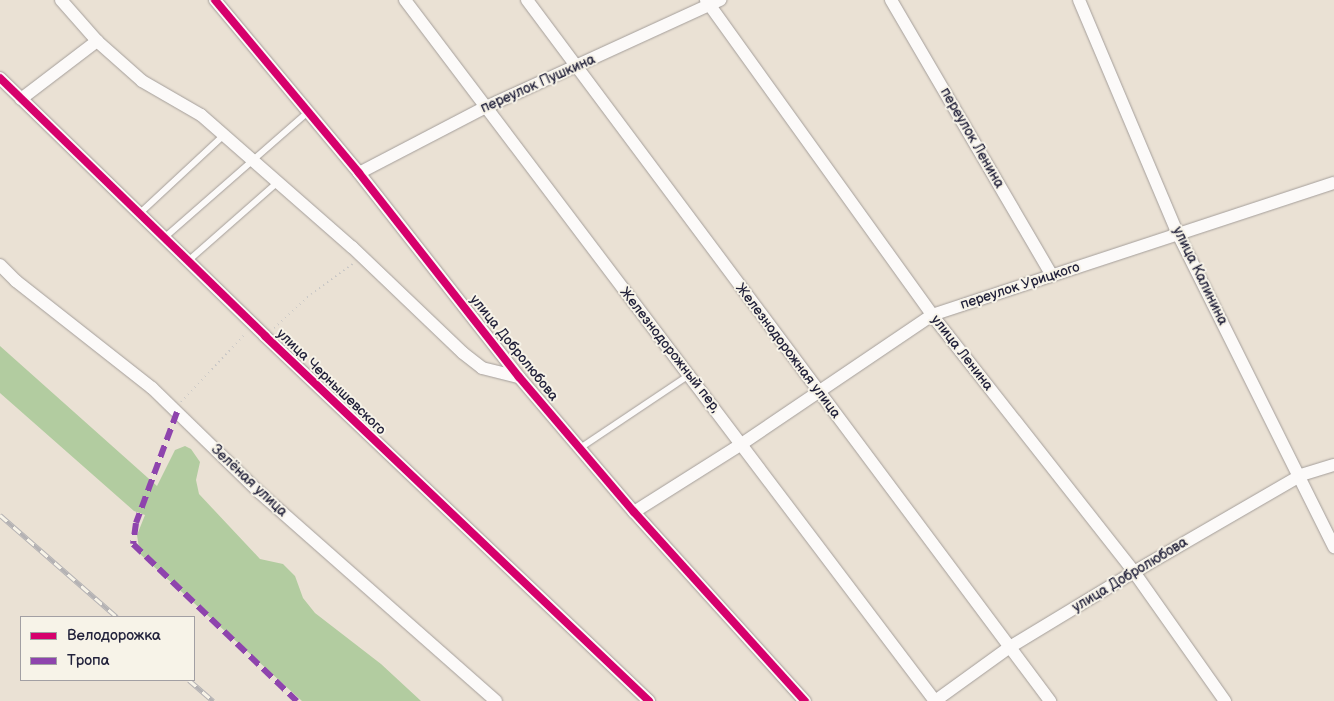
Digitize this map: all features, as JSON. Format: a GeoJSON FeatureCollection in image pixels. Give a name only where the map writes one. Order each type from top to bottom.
{"type":"FeatureCollection","features":[{"type":"Feature","properties":{"kind":"street"},"geometry":{"type":"LineString","coordinates":[[61,0],[97,41],[142,81],[201,115],[363,257],[482,368],[519,377]]}},
{"type":"Feature","properties":{"kind":"street","name":"улица Добролюбова"},"geometry":{"type":"LineString","coordinates":[[215,0],[358,173],[519,377],[634,512],[805,701]]}},
{"type":"Feature","properties":{"kind":"street","name":"Железнодорожный пер,"},"geometry":{"type":"LineString","coordinates":[[405,0],[484,108],[742,443],[935,701]]}},
{"type":"Feature","properties":{"kind":"street","name":"Железнодорожная улица"},"geometry":{"type":"LineString","coordinates":[[527,0],[1050,701]]}},
{"type":"Feature","properties":{"kind":"street","name":"переулок Ленина"},"geometry":{"type":"LineString","coordinates":[[892,0],[1052,275]]}},
{"type":"Feature","properties":{"kind":"street","name":"улица Калинина"},"geometry":{"type":"LineString","coordinates":[[1079,0],[1178,234],[1300,475],[1334,547]]}},
{"type":"Feature","properties":{"kind":"street","name":"переулок Пушкина"},"geometry":{"type":"LineString","coordinates":[[358,173],[484,108],[576,67],[712,1]]}},
{"type":"Feature","properties":{"kind":"street","name":"улица Ленина"},"geometry":{"type":"LineString","coordinates":[[712,1],[932,314],[1134,572],[1225,701]]}},
{"type":"Feature","properties":{"kind":"street"},"geometry":{"type":"LineString","coordinates":[[22,98],[97,41]]}},
{"type":"Feature","properties":{"kind":"street","name":"улица Чернышевского"},"geometry":{"type":"LineString","coordinates":[[0,78],[265,336],[649,701]]}},
{"type":"Feature","properties":{"kind":"street","name":"переулок Урицкого"},"geometry":{"type":"LineString","coordinates":[[634,512],[742,443],[932,314],[1334,183]]}},
{"type":"Feature","properties":{"kind":"street","name":"Зелёная улица"},"geometry":{"type":"LineString","coordinates":[[0,265],[175,410],[259,492],[496,701]]}},
{"type":"Feature","properties":{"kind":"street","name":"улица Добролюбова"},"geometry":{"type":"LineString","coordinates":[[935,701],[1010,647],[1134,572],[1300,475],[1334,465]]}},
{"type":"Feature","properties":{"kind":"lane"},"geometry":{"type":"LineString","coordinates":[[164,238],[308,112]]}},
{"type":"Feature","properties":{"kind":"lane"},"geometry":{"type":"LineString","coordinates":[[140,214],[224,135]]}},
{"type":"Feature","properties":{"kind":"lane"},"geometry":{"type":"LineString","coordinates":[[188,261],[278,182]]}},
{"type":"Feature","properties":{"kind":"lane"},"geometry":{"type":"LineString","coordinates":[[580,448],[689,374]]}},
{"type":"Feature","properties":{"kind":"path"},"geometry":{"type":"LineString","coordinates":[[265,336],[311,294],[363,257]]}},
{"type":"Feature","properties":{"kind":"path"},"geometry":{"type":"LineString","coordinates":[[175,410],[254,325]]}},
{"type":"Feature","properties":{"kind":"green space"},"geometry":{"type":"Polygon","coordinates":[[[0,346],[157,486],[175,450],[185,446],[191,449],[200,462],[196,480],[199,494],[260,559],[283,564],[295,576],[303,598],[315,613],[381,664],[421,701],[302,701],[140,554],[137,535],[145,515],[134,511],[0,393],[0,346]]]}},
{"type":"Feature","properties":{"kind":"railway"},"geometry":{"type":"LineString","coordinates":[[0,515],[116,616]]}},
{"type":"Feature","properties":{"kind":"railway"},"geometry":{"type":"LineString","coordinates":[[190,681],[213,701]]}},
{"type":"Feature","properties":{"kind":"marked path"},"geometry":{"type":"LineString","coordinates":[[177,412],[136,523],[133,544],[297,701]]}},
{"type":"Feature","properties":{"kind":"cycle path"},"geometry":{"type":"LineString","coordinates":[[215,0],[359,173],[519,377],[634,512],[805,701]]}},
{"type":"Feature","properties":{"kind":"cycle path"},"geometry":{"type":"LineString","coordinates":[[0,78],[265,336],[649,701]]}}]}
